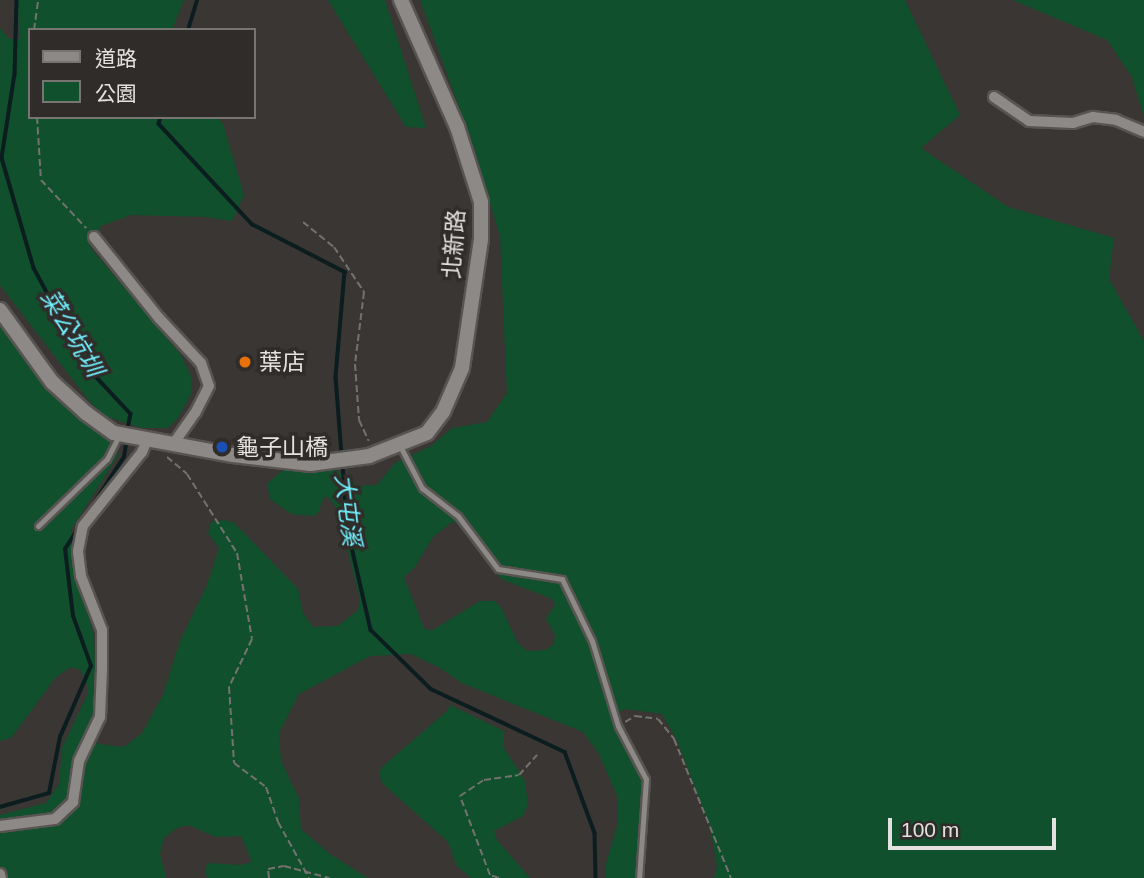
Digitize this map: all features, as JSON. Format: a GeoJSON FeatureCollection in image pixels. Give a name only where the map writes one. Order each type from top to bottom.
{"type":"FeatureCollection","features":[{"type":"Feature","properties":{"kind":"main road","name":"北新路"},"geometry":{"type":"LineString","coordinates":[[173,445],[310,464],[369,456],[427,433],[443,412],[462,368],[481,239],[481,202],[457,127],[428,67],[401,0]]}},
{"type":"Feature","properties":{"kind":"main road"},"geometry":{"type":"LineString","coordinates":[[0,310],[52,382],[86,413],[118,434],[173,445]]}},
{"type":"Feature","properties":{"kind":"street"},"geometry":{"type":"LineString","coordinates":[[994,97],[1029,121],[1073,123],[1093,117],[1116,120],[1144,132]]}},
{"type":"Feature","properties":{"kind":"street"},"geometry":{"type":"LineString","coordinates":[[94,237],[159,318],[201,362],[209,386],[195,413],[173,445]]}},
{"type":"Feature","properties":{"kind":"street"},"geometry":{"type":"LineString","coordinates":[[0,826],[55,819],[73,802],[79,761],[100,717],[102,669],[102,630],[81,576],[78,551],[83,526],[142,452],[147,440]]}},
{"type":"Feature","properties":{"kind":"lane"},"geometry":{"type":"LineString","coordinates":[[38,526],[107,459],[118,434]]}},
{"type":"Feature","properties":{"kind":"lane"},"geometry":{"type":"LineString","coordinates":[[399,444],[422,488],[458,516],[498,569],[562,579],[592,641],[618,726],[646,779],[639,878]]}},
{"type":"Feature","properties":{"kind":"path"},"geometry":{"type":"LineString","coordinates":[[34,28],[38,0]]}},
{"type":"Feature","properties":{"kind":"path"},"geometry":{"type":"LineString","coordinates":[[37,119],[41,180],[94,237]]}},
{"type":"Feature","properties":{"kind":"path"},"geometry":{"type":"LineString","coordinates":[[303,222],[334,247],[364,292],[355,364],[359,420],[369,441],[380,440]]}},
{"type":"Feature","properties":{"kind":"path"},"geometry":{"type":"LineString","coordinates":[[147,440],[187,474],[237,553],[252,639],[229,687],[234,763],[266,787],[278,822],[309,878]]}},
{"type":"Feature","properties":{"kind":"path"},"geometry":{"type":"LineString","coordinates":[[618,726],[635,716],[658,719],[674,739],[731,878]]}},
{"type":"Feature","properties":{"kind":"path"},"geometry":{"type":"LineString","coordinates":[[499,878],[490,875],[460,796],[484,780],[519,775],[537,755]]}},
{"type":"Feature","properties":{"kind":"path"},"geometry":{"type":"LineString","coordinates":[[269,878],[268,869],[284,866],[329,878]]}},
{"type":"Feature","properties":{"kind":"green space"},"geometry":{"type":"Polygon","coordinates":[[[18,0],[184,0],[173,28],[28,28],[28,119],[219,119],[223,124],[244,195],[232,221],[206,217],[131,215],[101,226],[90,247],[181,355],[191,376],[191,394],[178,418],[168,428],[142,428],[105,416],[90,402],[0,285],[0,28],[9,39],[19,39],[18,0]]]}},
{"type":"Feature","properties":{"kind":"green space"},"geometry":{"type":"Polygon","coordinates":[[[328,0],[385,0],[426,128],[406,127],[328,0]]]}},
{"type":"Feature","properties":{"kind":"green space"},"geometry":{"type":"Polygon","coordinates":[[[420,0],[905,0],[960,115],[921,148],[1008,207],[1114,238],[1109,279],[1144,341],[1144,878],[714,878],[717,866],[710,827],[676,738],[662,714],[626,709],[619,712],[614,724],[642,778],[635,878],[605,878],[605,867],[618,823],[617,796],[599,754],[583,732],[462,683],[440,668],[411,654],[370,656],[299,694],[279,733],[281,761],[299,799],[301,829],[330,854],[368,878],[208,878],[205,873],[207,863],[241,865],[252,862],[241,836],[216,837],[188,825],[177,828],[164,838],[160,854],[166,878],[0,878],[0,815],[46,803],[59,784],[62,748],[87,695],[87,685],[81,670],[71,667],[56,677],[11,738],[0,741],[0,322],[53,392],[108,440],[119,454],[71,530],[73,559],[94,636],[96,709],[86,734],[98,744],[124,747],[142,733],[163,695],[180,641],[207,585],[219,548],[208,533],[211,522],[225,520],[234,523],[253,542],[298,589],[303,613],[313,627],[338,626],[358,610],[360,599],[337,509],[329,498],[324,497],[318,513],[313,516],[291,514],[270,499],[267,484],[286,467],[333,468],[359,486],[377,485],[395,463],[431,446],[452,428],[487,422],[507,393],[500,237],[474,148],[420,0]],[[452,522],[433,537],[415,567],[404,577],[424,628],[431,631],[480,601],[495,601],[501,607],[518,643],[527,651],[546,650],[554,644],[555,635],[546,619],[555,605],[552,599],[501,579],[461,524],[452,522]]]}},
{"type":"Feature","properties":{"kind":"green space"},"geometry":{"type":"Polygon","coordinates":[[[1013,0],[1144,0],[1144,117],[1132,77],[1107,40],[1013,0]]]}},
{"type":"Feature","properties":{"kind":"green space"},"geometry":{"type":"Polygon","coordinates":[[[450,705],[504,731],[504,748],[525,781],[528,804],[523,816],[494,831],[497,840],[530,878],[471,878],[456,865],[448,842],[382,783],[379,774],[382,767],[447,711],[450,705]]]}},
{"type":"Feature","properties":{"kind":"waterway","name":"菜公坑圳"},"geometry":{"type":"LineString","coordinates":[[17,0],[15,74],[2,158],[34,268],[87,367],[131,414],[128,430]]}},
{"type":"Feature","properties":{"kind":"waterway","name":"大屯溪"},"geometry":{"type":"LineString","coordinates":[[189,28],[197,0]]}},
{"type":"Feature","properties":{"kind":"waterway","name":"大屯溪"},"geometry":{"type":"LineString","coordinates":[[160,119],[159,124],[252,224],[345,272],[336,377],[342,455]]}},
{"type":"Feature","properties":{"kind":"waterway","name":"菜公坑圳"},"geometry":{"type":"LineString","coordinates":[[89,511],[124,457],[127,438]]}},
{"type":"Feature","properties":{"kind":"waterway","name":"大屯溪"},"geometry":{"type":"LineString","coordinates":[[343,463],[347,526],[371,630],[431,689],[565,752],[595,833],[596,878]]}},
{"type":"Feature","properties":{"kind":"waterway","name":"菜公坑圳"},"geometry":{"type":"LineString","coordinates":[[0,807],[49,793],[60,737],[91,666],[73,616],[65,549],[80,526]]}},
{"type":"Feature","properties":{"kind":"place","name":"葉店"},"geometry":{"type":"Point","coordinates":[245,362]}},
{"type":"Feature","properties":{"kind":"place","name":"龜子山橋"},"geometry":{"type":"Point","coordinates":[222,447]}}]}
